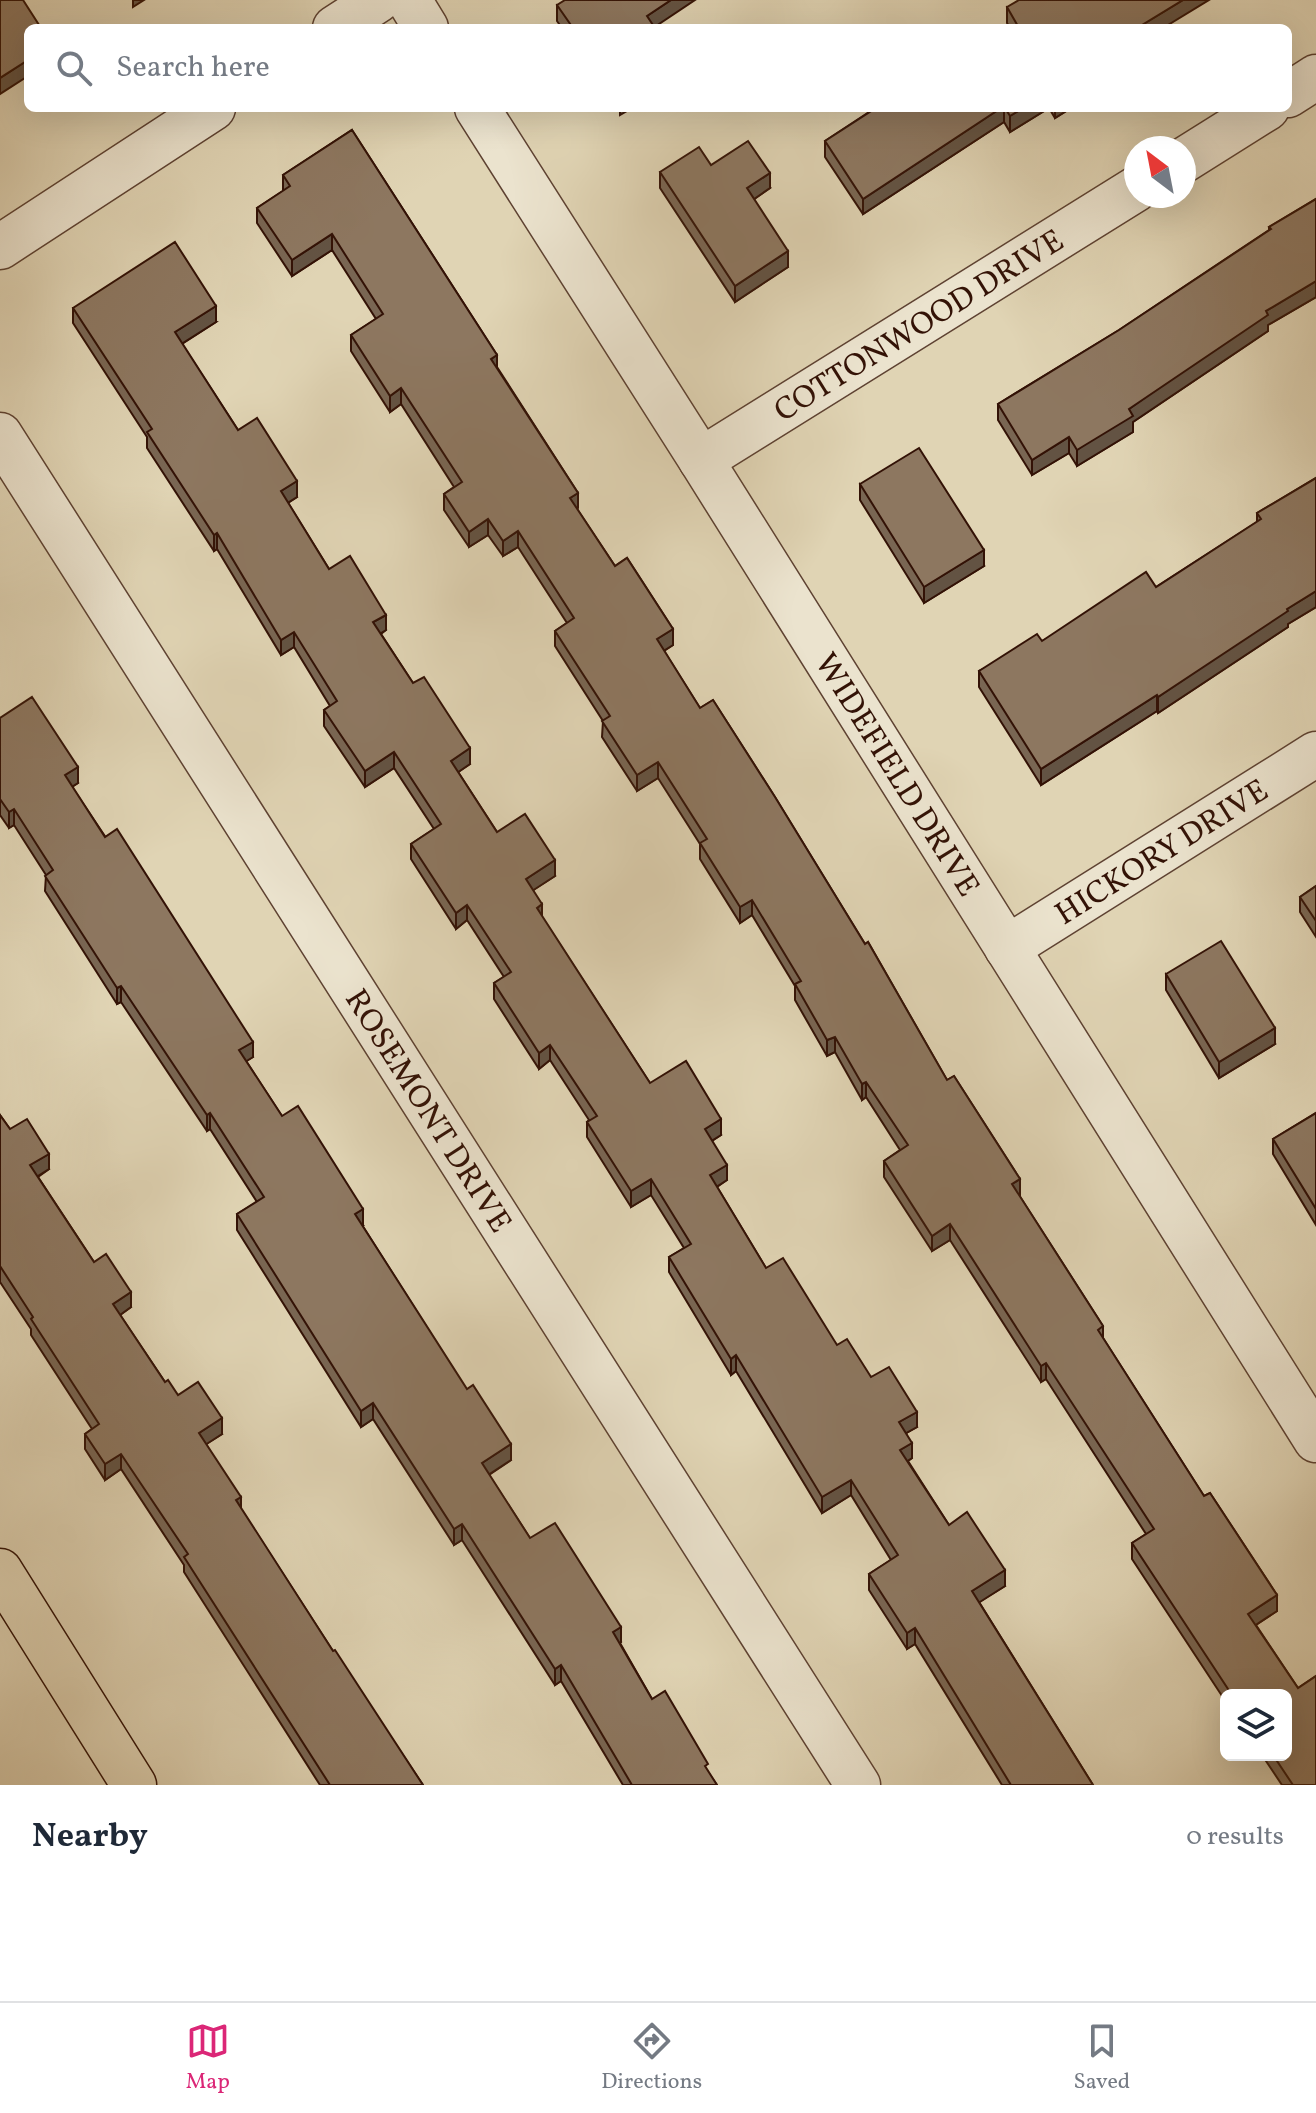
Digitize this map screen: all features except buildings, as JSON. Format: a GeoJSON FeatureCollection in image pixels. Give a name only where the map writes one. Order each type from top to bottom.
{"type":"FeatureCollection","features":[{"type":"Feature","properties":{"kind":"main road"},"geometry":{"type":"LineString","coordinates":[[0,1571],[134,1785]]}},
{"type":"Feature","properties":{"kind":"street"},"geometry":{"type":"LineString","coordinates":[[341,24],[378,0]]}},
{"type":"Feature","properties":{"kind":"street"},"geometry":{"type":"LineString","coordinates":[[409,0],[424,24]]}},
{"type":"Feature","properties":{"kind":"street"},"geometry":{"type":"LineString","coordinates":[[1292,92],[1316,77]]}},
{"type":"Feature","properties":{"kind":"street"},"geometry":{"type":"LineString","coordinates":[[0,247],[207,112]]}},
{"type":"Feature","properties":{"kind":"street","name":"WIDEFIELD DRIVE"},"geometry":{"type":"LineString","coordinates":[[480,112],[1313,1430]]}},
{"type":"Feature","properties":{"kind":"street"},"geometry":{"type":"LineString","coordinates":[[1196,152],[1261,112]]}},
{"type":"Feature","properties":{"kind":"street","name":"COTTONWOOD DRIVE"},"geometry":{"type":"LineString","coordinates":[[701,460],[1124,196]]}},
{"type":"Feature","properties":{"kind":"street","name":"ROSEMONT DRIVE"},"geometry":{"type":"LineString","coordinates":[[0,435],[858,1785]]}},
{"type":"Feature","properties":{"kind":"street","name":"HICKORY DRIVE"},"geometry":{"type":"LineString","coordinates":[[1007,948],[1316,754]]}}]}
